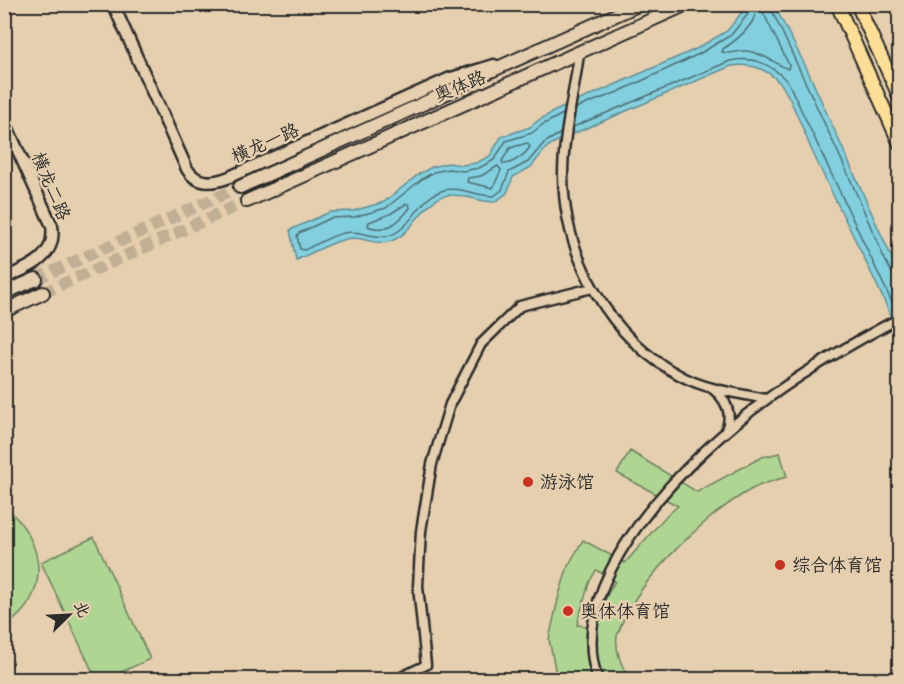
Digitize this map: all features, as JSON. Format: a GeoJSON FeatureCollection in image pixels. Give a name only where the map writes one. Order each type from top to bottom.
{"type":"FeatureCollection","features":[{"type":"Feature","properties":{"kind":"main road","name":"奥体路"},"geometry":{"type":"LineString","coordinates":[[240,187],[640,4]]}},
{"type":"Feature","properties":{"kind":"main road"},"geometry":{"type":"LineString","coordinates":[[860,4],[900,98]]}},
{"type":"Feature","properties":{"kind":"main road","name":"奥体路"},"geometry":{"type":"LineString","coordinates":[[247,201],[686,6]]}},
{"type":"Feature","properties":{"kind":"main road"},"geometry":{"type":"LineString","coordinates":[[837,6],[900,144]]}},
{"type":"Feature","properties":{"kind":"main road"},"geometry":{"type":"LineString","coordinates":[[4,293],[36,279]]}},
{"type":"Feature","properties":{"kind":"main road"},"geometry":{"type":"LineString","coordinates":[[4,310],[43,293]]}},
{"type":"Feature","properties":{"kind":"street","name":"横龙一路"},"geometry":{"type":"LineString","coordinates":[[113,4],[187,168],[194,178],[204,182],[215,182],[227,178],[448,79],[526,55]]}},
{"type":"Feature","properties":{"kind":"street"},"geometry":{"type":"LineString","coordinates":[[579,54],[565,149],[564,189],[568,223],[592,288],[618,324],[642,348],[681,376],[710,387],[766,399]]}},
{"type":"Feature","properties":{"kind":"street","name":"横龙二路"},"geometry":{"type":"LineString","coordinates":[[4,120],[52,226],[53,234],[50,247],[38,262],[4,278]]}},
{"type":"Feature","properties":{"kind":"street"},"geometry":{"type":"LineString","coordinates":[[395,680],[426,665],[418,586],[421,531],[432,464],[450,404],[481,344],[520,306],[592,288]]}},
{"type":"Feature","properties":{"kind":"street"},"geometry":{"type":"LineString","coordinates":[[598,680],[592,660],[591,630],[600,595],[620,554],[659,498],[698,456],[766,399],[900,318]]}},
{"type":"Feature","properties":{"kind":"street"},"geometry":{"type":"LineString","coordinates":[[710,387],[727,405],[729,419],[724,433]]}},
{"type":"Feature","properties":{"kind":"green space"},"geometry":{"type":"Polygon","coordinates":[[[630,451],[697,492],[762,457],[780,453],[787,477],[752,489],[716,513],[660,566],[632,605],[617,636],[620,659],[629,679],[557,679],[549,639],[568,566],[583,540],[625,563],[665,517],[678,506],[617,473],[630,451]],[[596,570],[589,583],[577,625],[596,627],[603,603],[615,581],[596,570]]]}},
{"type":"Feature","properties":{"kind":"green space"},"geometry":{"type":"Polygon","coordinates":[[[5,506],[29,536],[38,568],[37,584],[31,599],[20,614],[5,627],[5,506]]]}},
{"type":"Feature","properties":{"kind":"green space"},"geometry":{"type":"Polygon","coordinates":[[[94,537],[150,659],[106,679],[96,679],[41,562],[94,537]]]}},
{"type":"Feature","properties":{"kind":"water"},"geometry":{"type":"Polygon","coordinates":[[[740,5],[774,5],[807,69],[899,274],[899,335],[784,88],[764,70],[745,65],[731,66],[559,140],[547,147],[531,167],[513,177],[507,193],[495,202],[449,195],[432,203],[405,232],[388,242],[346,239],[296,260],[290,230],[330,212],[353,211],[384,202],[419,174],[432,167],[448,163],[462,165],[476,163],[490,156],[501,137],[530,127],[555,111],[696,49],[727,31],[743,11],[740,5]]]}},
{"type":"Feature","properties":{"kind":"tunnel"},"geometry":{"type":"LineString","coordinates":[[36,279],[240,187]]}},
{"type":"Feature","properties":{"kind":"tunnel"},"geometry":{"type":"LineString","coordinates":[[43,293],[247,201]]}},
{"type":"Feature","properties":{"kind":"place","name":"游泳馆"},"geometry":{"type":"Point","coordinates":[528,482]}},
{"type":"Feature","properties":{"kind":"place","name":"综合体育馆"},"geometry":{"type":"Point","coordinates":[780,565]}},
{"type":"Feature","properties":{"kind":"place","name":"奥体体育馆"},"geometry":{"type":"Point","coordinates":[568,611]}}]}
